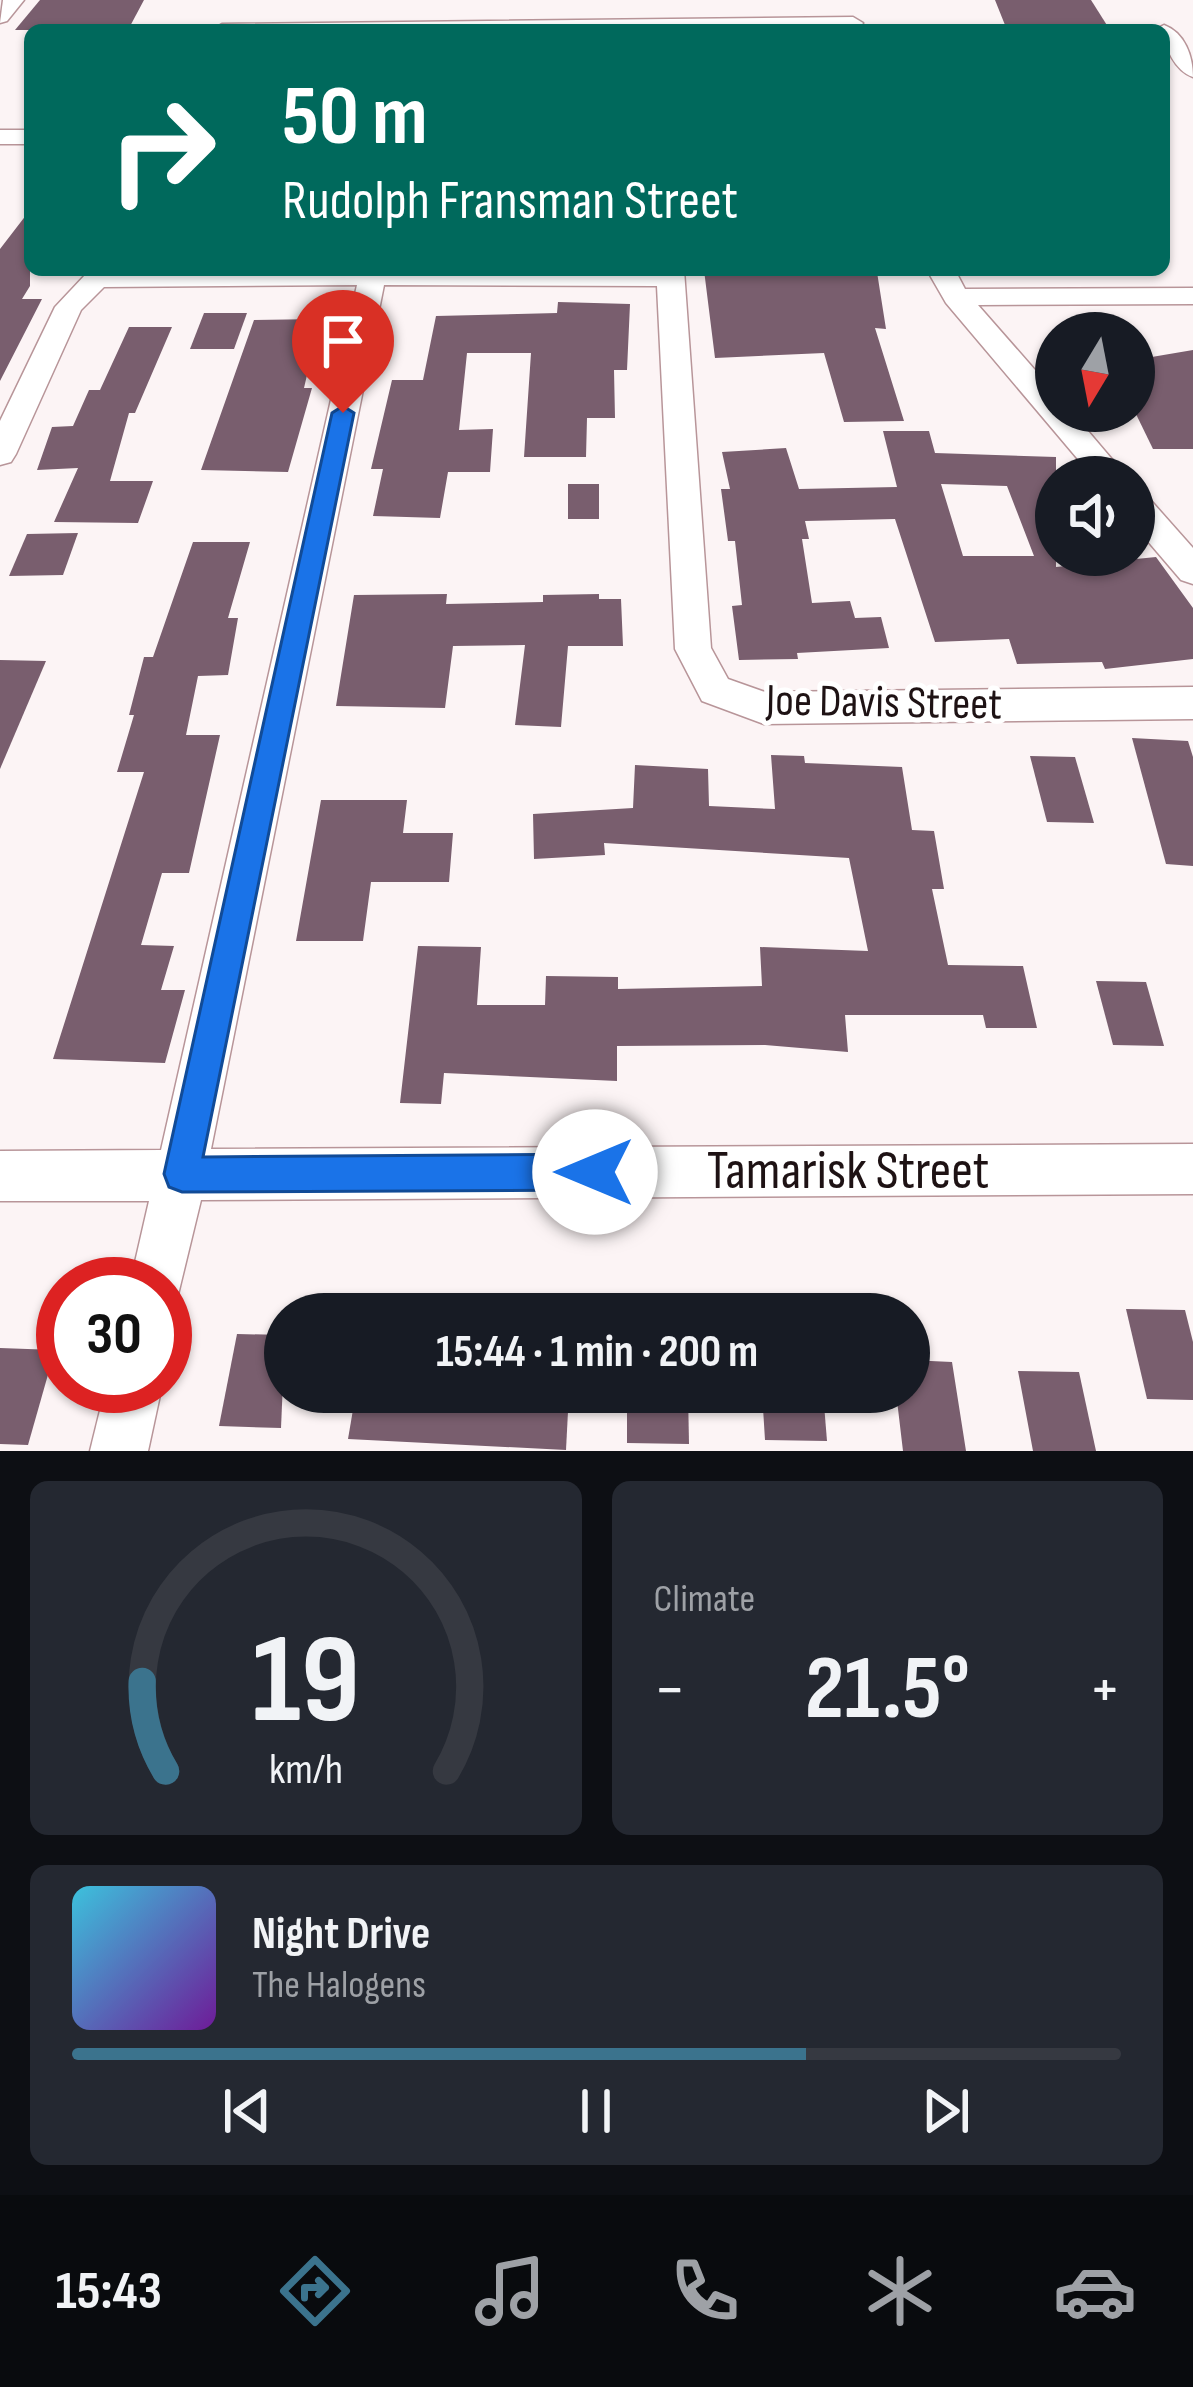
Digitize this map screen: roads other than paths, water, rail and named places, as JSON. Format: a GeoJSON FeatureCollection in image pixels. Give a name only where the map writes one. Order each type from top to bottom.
{"type":"FeatureCollection","features":[{"type":"Feature","properties":{"kind":"street"},"geometry":{"type":"LineString","coordinates":[[0,17],[14,0]]}},
{"type":"Feature","properties":{"kind":"street"},"geometry":{"type":"LineString","coordinates":[[1170,39],[1193,70]]}},
{"type":"Feature","properties":{"kind":"street"},"geometry":{"type":"LineString","coordinates":[[0,454],[69,307],[96,280],[135,276],[520,276]]}},
{"type":"Feature","properties":{"kind":"street","name":"Joe Davis Street"},"geometry":{"type":"LineString","coordinates":[[670,276],[693,649],[715,690],[764,708],[1193,703]]}},
{"type":"Feature","properties":{"kind":"street"},"geometry":{"type":"LineString","coordinates":[[163,1257],[371,278]]}},
{"type":"Feature","properties":{"kind":"street"},"geometry":{"type":"LineString","coordinates":[[948,284],[1193,296]]}},
{"type":"Feature","properties":{"kind":"street"},"geometry":{"type":"LineString","coordinates":[[948,284],[1094,456]]}},
{"type":"Feature","properties":{"kind":"street"},"geometry":{"type":"LineString","coordinates":[[1155,527],[1193,571]]}},
{"type":"Feature","properties":{"kind":"street","name":"Tamarisk Street"},"geometry":{"type":"LineString","coordinates":[[0,1176],[1193,1169]]}},
{"type":"Feature","properties":{"kind":"street"},"geometry":{"type":"LineString","coordinates":[[119,1451],[128,1413]]}}]}
